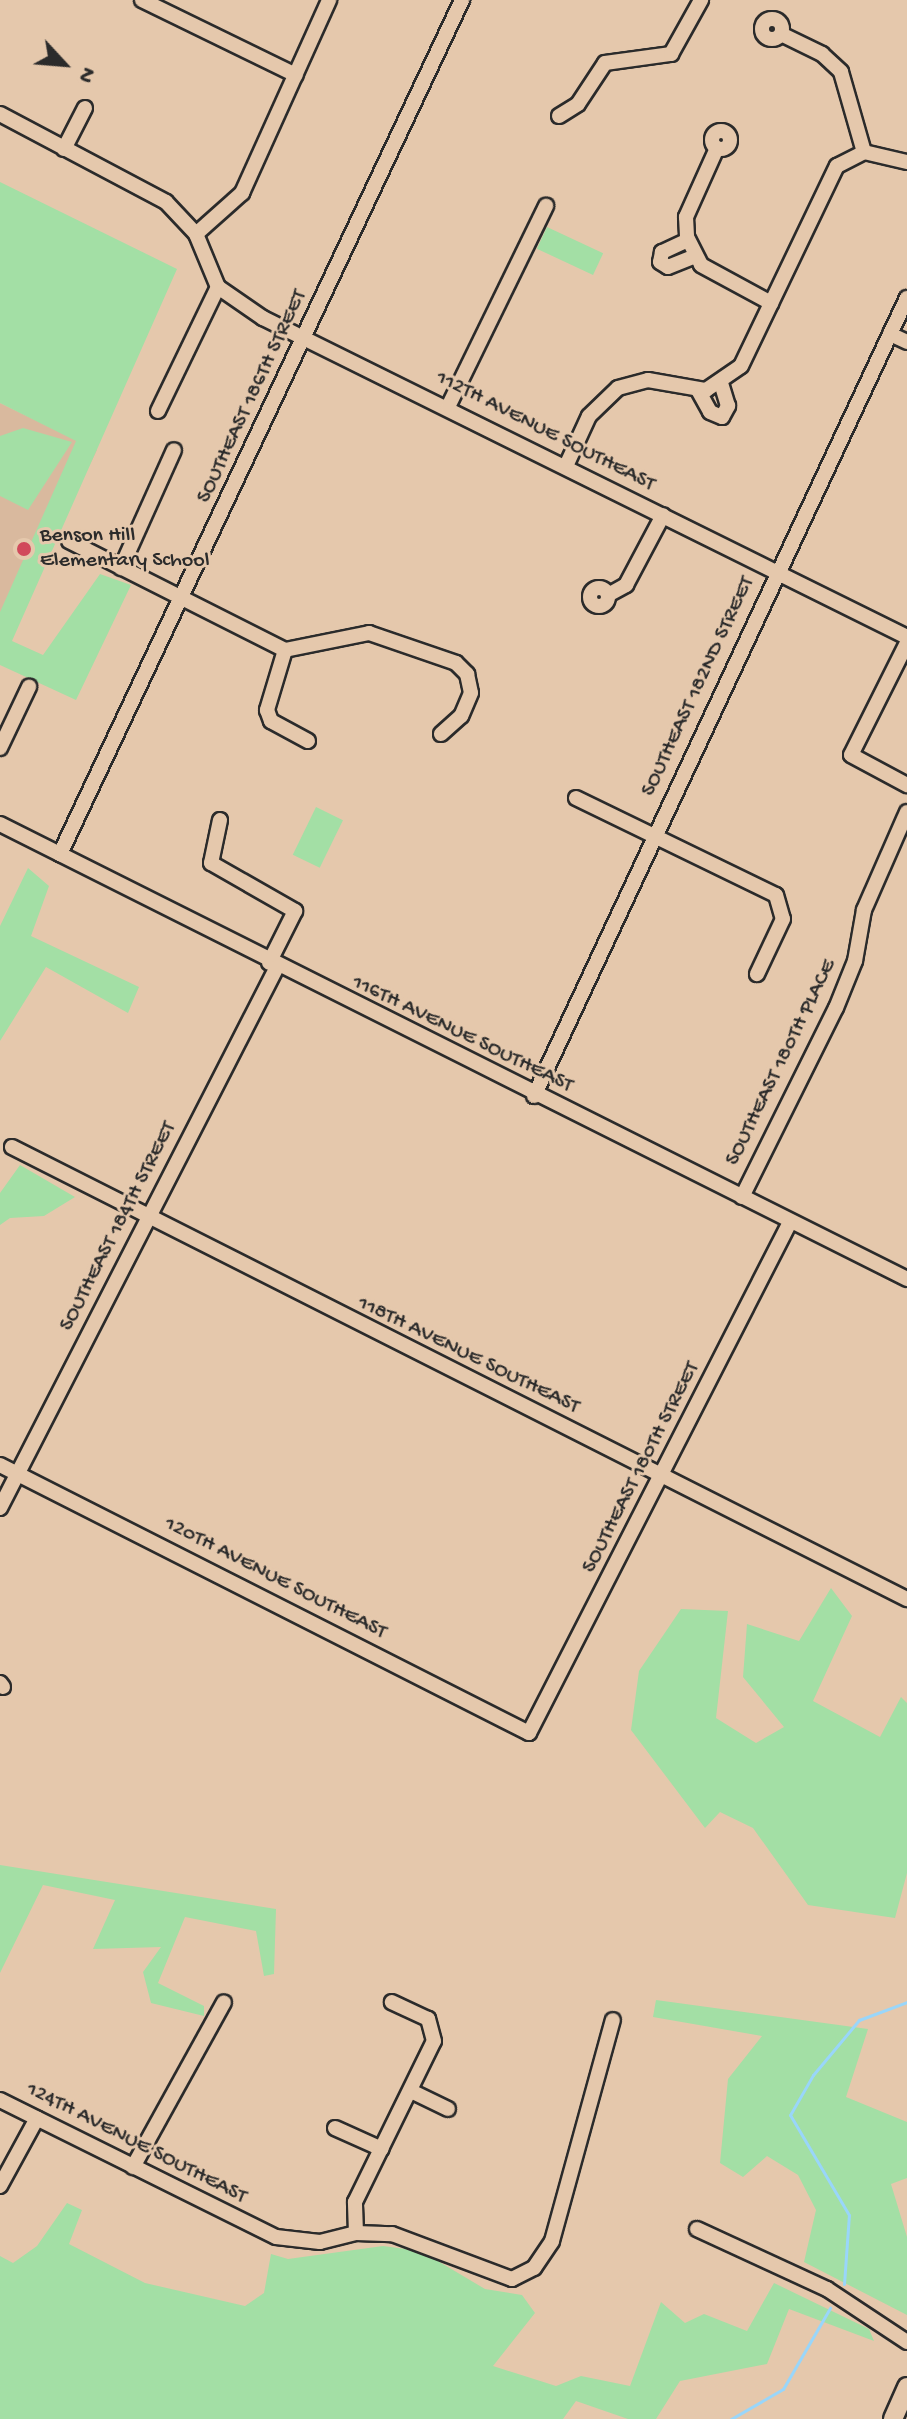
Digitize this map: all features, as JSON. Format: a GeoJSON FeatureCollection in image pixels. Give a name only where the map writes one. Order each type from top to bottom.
{"type":"FeatureCollection","features":[{"type":"Feature","properties":{"kind":"main road"},"geometry":{"type":"LineString","coordinates":[[893,2419],[907,2387]]}},
{"type":"Feature","properties":{"kind":"street"},"geometry":{"type":"LineString","coordinates":[[142,0],[296,75]]}},
{"type":"Feature","properties":{"kind":"street"},"geometry":{"type":"LineString","coordinates":[[196,234],[242,193],[329,0]]}},
{"type":"Feature","properties":{"kind":"street","name":"SOUTHEAST 186TH STREET"},"geometry":{"type":"LineString","coordinates":[[60,854],[183,599],[462,0]]}},
{"type":"Feature","properties":{"kind":"street"},"geometry":{"type":"LineString","coordinates":[[559,116],[578,104],[605,63],[671,54],[701,0]]}},
{"type":"Feature","properties":{"kind":"street"},"geometry":{"type":"LineString","coordinates":[[781,34],[841,72],[864,152]]}},
{"type":"Feature","properties":{"kind":"street"},"geometry":{"type":"LineString","coordinates":[[64,149],[85,108]]}},
{"type":"Feature","properties":{"kind":"street"},"geometry":{"type":"LineString","coordinates":[[0,114],[64,149],[144,186],[196,234],[218,287],[158,411]]}},
{"type":"Feature","properties":{"kind":"street"},"geometry":{"type":"LineString","coordinates":[[717,148],[686,217],[692,249],[711,272],[771,303]]}},
{"type":"Feature","properties":{"kind":"street"},"geometry":{"type":"LineString","coordinates":[[566,466],[589,416],[618,388],[648,380],[698,390],[721,383],[741,366],[837,166],[864,152],[907,162]]}},
{"type":"Feature","properties":{"kind":"street"},"geometry":{"type":"LineString","coordinates":[[448,407],[546,206]]}},
{"type":"Feature","properties":{"kind":"street","name":"112TH AVENUE SOUTHEAST"},"geometry":{"type":"LineString","coordinates":[[218,287],[304,338],[566,466],[907,640]]}},
{"type":"Feature","properties":{"kind":"street","name":"SOUTHEAST 182ND STREET"},"geometry":{"type":"LineString","coordinates":[[534,1096],[907,298]]}},
{"type":"Feature","properties":{"kind":"street"},"geometry":{"type":"LineString","coordinates":[[890,334],[907,342]]}},
{"type":"Feature","properties":{"kind":"street"},"geometry":{"type":"LineString","coordinates":[[698,390],[710,412],[722,417],[728,411],[721,383]]}},
{"type":"Feature","properties":{"kind":"street"},"geometry":{"type":"LineString","coordinates":[[121,568],[174,450]]}},
{"type":"Feature","properties":{"kind":"street"},"geometry":{"type":"LineString","coordinates":[[608,595],[626,585],[663,515]]}},
{"type":"Feature","properties":{"kind":"street"},"geometry":{"type":"LineString","coordinates":[[69,541],[285,650],[369,633],[456,663],[467,674],[471,693],[461,716],[441,734]]}},
{"type":"Feature","properties":{"kind":"street"},"geometry":{"type":"LineString","coordinates":[[907,640],[851,755],[907,785]]}},
{"type":"Feature","properties":{"kind":"street"},"geometry":{"type":"LineString","coordinates":[[285,650],[267,710],[271,721],[308,741]]}},
{"type":"Feature","properties":{"kind":"street"},"geometry":{"type":"LineString","coordinates":[[0,748],[29,687]]}},
{"type":"Feature","properties":{"kind":"street"},"geometry":{"type":"LineString","coordinates":[[576,798],[776,895],[783,919],[757,974]]}},
{"type":"Feature","properties":{"kind":"street","name":"SOUTHEAST 180TH PLACE"},"geometry":{"type":"LineString","coordinates":[[742,1197],[836,1008],[855,961],[864,910],[907,812]]}},
{"type":"Feature","properties":{"kind":"street","name":"SOUTHEAST 184TH STREET"},"geometry":{"type":"LineString","coordinates":[[0,1508],[148,1219],[273,965],[295,911],[211,863],[220,820]]}},
{"type":"Feature","properties":{"kind":"street","name":"116TH AVENUE SOUTHEAST"},"geometry":{"type":"LineString","coordinates":[[0,824],[534,1096],[907,1279]]}},
{"type":"Feature","properties":{"kind":"street","name":"118TH AVENUE SOUTHEAST"},"geometry":{"type":"LineString","coordinates":[[12,1147],[148,1219],[907,1599]]}},
{"type":"Feature","properties":{"kind":"street","name":"SOUTHEAST 180TH STREET"},"geometry":{"type":"LineString","coordinates":[[529,1733],[663,1478],[790,1222]]}},
{"type":"Feature","properties":{"kind":"street","name":"120TH AVENUE SOUTHEAST"},"geometry":{"type":"LineString","coordinates":[[0,1465],[529,1733]]}},
{"type":"Feature","properties":{"kind":"street"},"geometry":{"type":"LineString","coordinates":[[133,2167],[224,2002]]}},
{"type":"Feature","properties":{"kind":"street"},"geometry":{"type":"LineString","coordinates":[[356,2233],[355,2202],[434,2041],[433,2028],[421,2014],[392,2002]]}},
{"type":"Feature","properties":{"kind":"street","name":"124TH AVENUE SOUTHEAST"},"geometry":{"type":"LineString","coordinates":[[0,2100],[253,2227],[298,2241],[356,2233],[421,2240],[496,2278],[520,2276],[540,2261],[552,2241],[613,2020]]}},
{"type":"Feature","properties":{"kind":"street"},"geometry":{"type":"LineString","coordinates":[[411,2091],[448,2109]]}},
{"type":"Feature","properties":{"kind":"street"},"geometry":{"type":"LineString","coordinates":[[0,2186],[37,2118]]}},
{"type":"Feature","properties":{"kind":"street"},"geometry":{"type":"LineString","coordinates":[[335,2128],[382,2149]]}},
{"type":"Feature","properties":{"kind":"street"},"geometry":{"type":"LineString","coordinates":[[697,2229],[827,2289],[907,2342]]}},
{"type":"Feature","properties":{"kind":"shaded area","name":"Benson Hill Elementary School"},"geometry":{"type":"Polygon","coordinates":[[[0,403],[97,450],[0,648],[0,403]]]}},
{"type":"Feature","properties":{"kind":"green space"},"geometry":{"type":"Polygon","coordinates":[[[0,182],[177,269],[12,641],[43,655],[100,574],[131,585],[76,700],[0,665],[0,612],[76,441],[0,403],[0,182]]]}},
{"type":"Feature","properties":{"kind":"green space"},"geometry":{"type":"Polygon","coordinates":[[[547,227],[603,253],[593,275],[537,249],[547,227]]]}},
{"type":"Feature","properties":{"kind":"green space"},"geometry":{"type":"Polygon","coordinates":[[[23,428],[72,442],[28,510],[0,496],[0,436],[23,428]]]}},
{"type":"Feature","properties":{"kind":"green space"},"geometry":{"type":"Polygon","coordinates":[[[316,807],[343,820],[320,868],[293,855],[316,807]]]}},
{"type":"Feature","properties":{"kind":"green space"},"geometry":{"type":"Polygon","coordinates":[[[28,868],[49,886],[31,936],[139,987],[128,1013],[46,967],[0,1041],[0,926],[28,868]]]}},
{"type":"Feature","properties":{"kind":"green space"},"geometry":{"type":"Polygon","coordinates":[[[20,1165],[75,1197],[44,1216],[10,1218],[0,1225],[0,1193],[20,1165]]]}},
{"type":"Feature","properties":{"kind":"green space"},"geometry":{"type":"Polygon","coordinates":[[[831,1588],[852,1616],[813,1701],[880,1737],[901,1697],[907,1703],[907,1873],[895,1918],[808,1905],[753,1828],[720,1812],[705,1828],[631,1730],[639,1671],[681,1609],[728,1611],[716,1718],[756,1743],[784,1727],[743,1677],[747,1624],[799,1641],[831,1588]]]}},
{"type":"Feature","properties":{"kind":"green space"},"geometry":{"type":"Polygon","coordinates":[[[0,1865],[276,1909],[274,1974],[264,1976],[256,1931],[185,1917],[158,1983],[204,2006],[204,2016],[151,2003],[143,1972],[161,1947],[93,1949],[115,1900],[43,1885],[0,1973],[0,1865]]]}},
{"type":"Feature","properties":{"kind":"green space"},"geometry":{"type":"Polygon","coordinates":[[[656,2000],[868,2029],[846,2097],[907,2122],[907,2178],[891,2184],[907,2237],[907,2315],[804,2262],[816,2210],[798,2175],[767,2156],[743,2177],[720,2163],[728,2079],[762,2036],[653,2017],[656,2000]]]}},
{"type":"Feature","properties":{"kind":"green space"},"geometry":{"type":"Polygon","coordinates":[[[67,2203],[82,2210],[69,2244],[145,2283],[245,2306],[264,2293],[271,2254],[288,2259],[383,2246],[421,2251],[485,2289],[522,2295],[535,2313],[493,2366],[556,2386],[581,2376],[630,2386],[661,2302],[685,2323],[704,2314],[747,2331],[774,2283],[869,2329],[874,2341],[789,2309],[767,2364],[680,2381],[656,2419],[628,2419],[576,2401],[563,2419],[0,2419],[0,2256],[13,2263],[37,2246],[67,2203]]]}},
{"type":"Feature","properties":{"kind":"waterway"},"geometry":{"type":"LineString","coordinates":[[844,2284],[849,2215],[790,2115],[813,2075],[859,2020],[907,2002]]}},
{"type":"Feature","properties":{"kind":"waterway"},"geometry":{"type":"LineString","coordinates":[[731,2419],[783,2389],[830,2308]]}},
{"type":"Feature","properties":{"kind":"place","name":"Benson Hill Elementary School"},"geometry":{"type":"Point","coordinates":[24,549]}}]}
